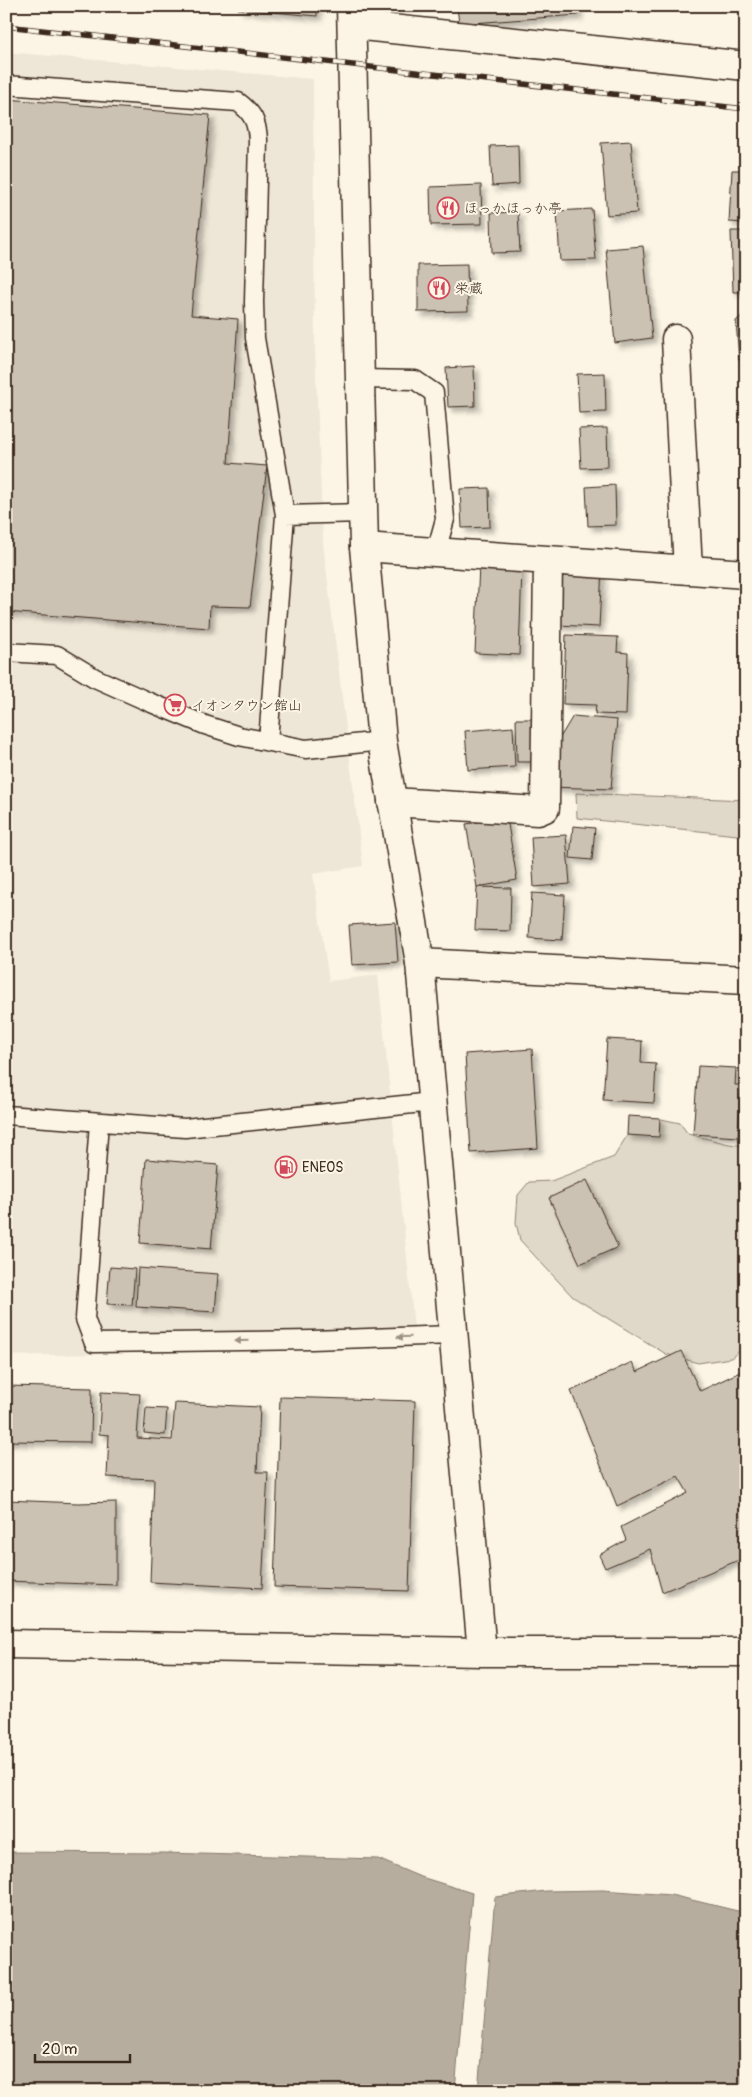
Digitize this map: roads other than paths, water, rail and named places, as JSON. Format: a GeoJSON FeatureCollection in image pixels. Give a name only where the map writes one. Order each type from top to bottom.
{"type":"FeatureCollection","features":[{"type":"Feature","properties":{"kind":"street"},"geometry":{"type":"LineString","coordinates":[[482,1652],[420,963],[382,741],[364,547],[352,15],[746,66]]}},
{"type":"Feature","properties":{"kind":"street"},"geometry":{"type":"LineString","coordinates":[[676,339],[688,570]]}},
{"type":"Feature","properties":{"kind":"street"},"geometry":{"type":"LineString","coordinates":[[364,547],[746,574]]}},
{"type":"Feature","properties":{"kind":"street"},"geometry":{"type":"LineString","coordinates":[[392,802],[538,811],[545,808],[548,560]]}},
{"type":"Feature","properties":{"kind":"street"},"geometry":{"type":"LineString","coordinates":[[420,963],[746,980]]}},
{"type":"Feature","properties":{"kind":"street"},"geometry":{"type":"LineString","coordinates":[[6,1644],[482,1652],[746,1652]]}},
{"type":"Feature","properties":{"kind":"lane"},"geometry":{"type":"LineString","coordinates":[[6,85],[238,102],[248,110],[257,122],[255,338],[286,515],[268,742]]}},
{"type":"Feature","properties":{"kind":"lane"},"geometry":{"type":"LineString","coordinates":[[360,379],[415,380],[434,393],[445,519],[436,552]]}},
{"type":"Feature","properties":{"kind":"lane"},"geometry":{"type":"LineString","coordinates":[[286,515],[363,513]]}},
{"type":"Feature","properties":{"kind":"lane"},"geometry":{"type":"LineString","coordinates":[[6,652],[57,655],[95,678],[157,706],[239,736],[306,749],[382,741]]}},
{"type":"Feature","properties":{"kind":"lane"},"geometry":{"type":"LineString","coordinates":[[6,1115],[185,1128],[432,1102]]}},
{"type":"Feature","properties":{"kind":"lane"},"geometry":{"type":"LineString","coordinates":[[99,1122],[85,1319],[94,1343],[312,1340],[453,1335]]}},
{"type":"Feature","properties":{"kind":"railway"},"geometry":{"type":"LineString","coordinates":[[6,26],[746,109]]}},
{"type":"Feature","properties":{"kind":"place","name":"ほっかほっか亭"},"geometry":{"type":"Point","coordinates":[448,208]}},
{"type":"Feature","properties":{"kind":"place","name":"栄蔵"},"geometry":{"type":"Point","coordinates":[439,288]}},
{"type":"Feature","properties":{"kind":"place","name":"イオンタウン館山"},"geometry":{"type":"Point","coordinates":[175,705]}},
{"type":"Feature","properties":{"kind":"place","name":"ENEOS"},"geometry":{"type":"Point","coordinates":[286,1167]}}]}
